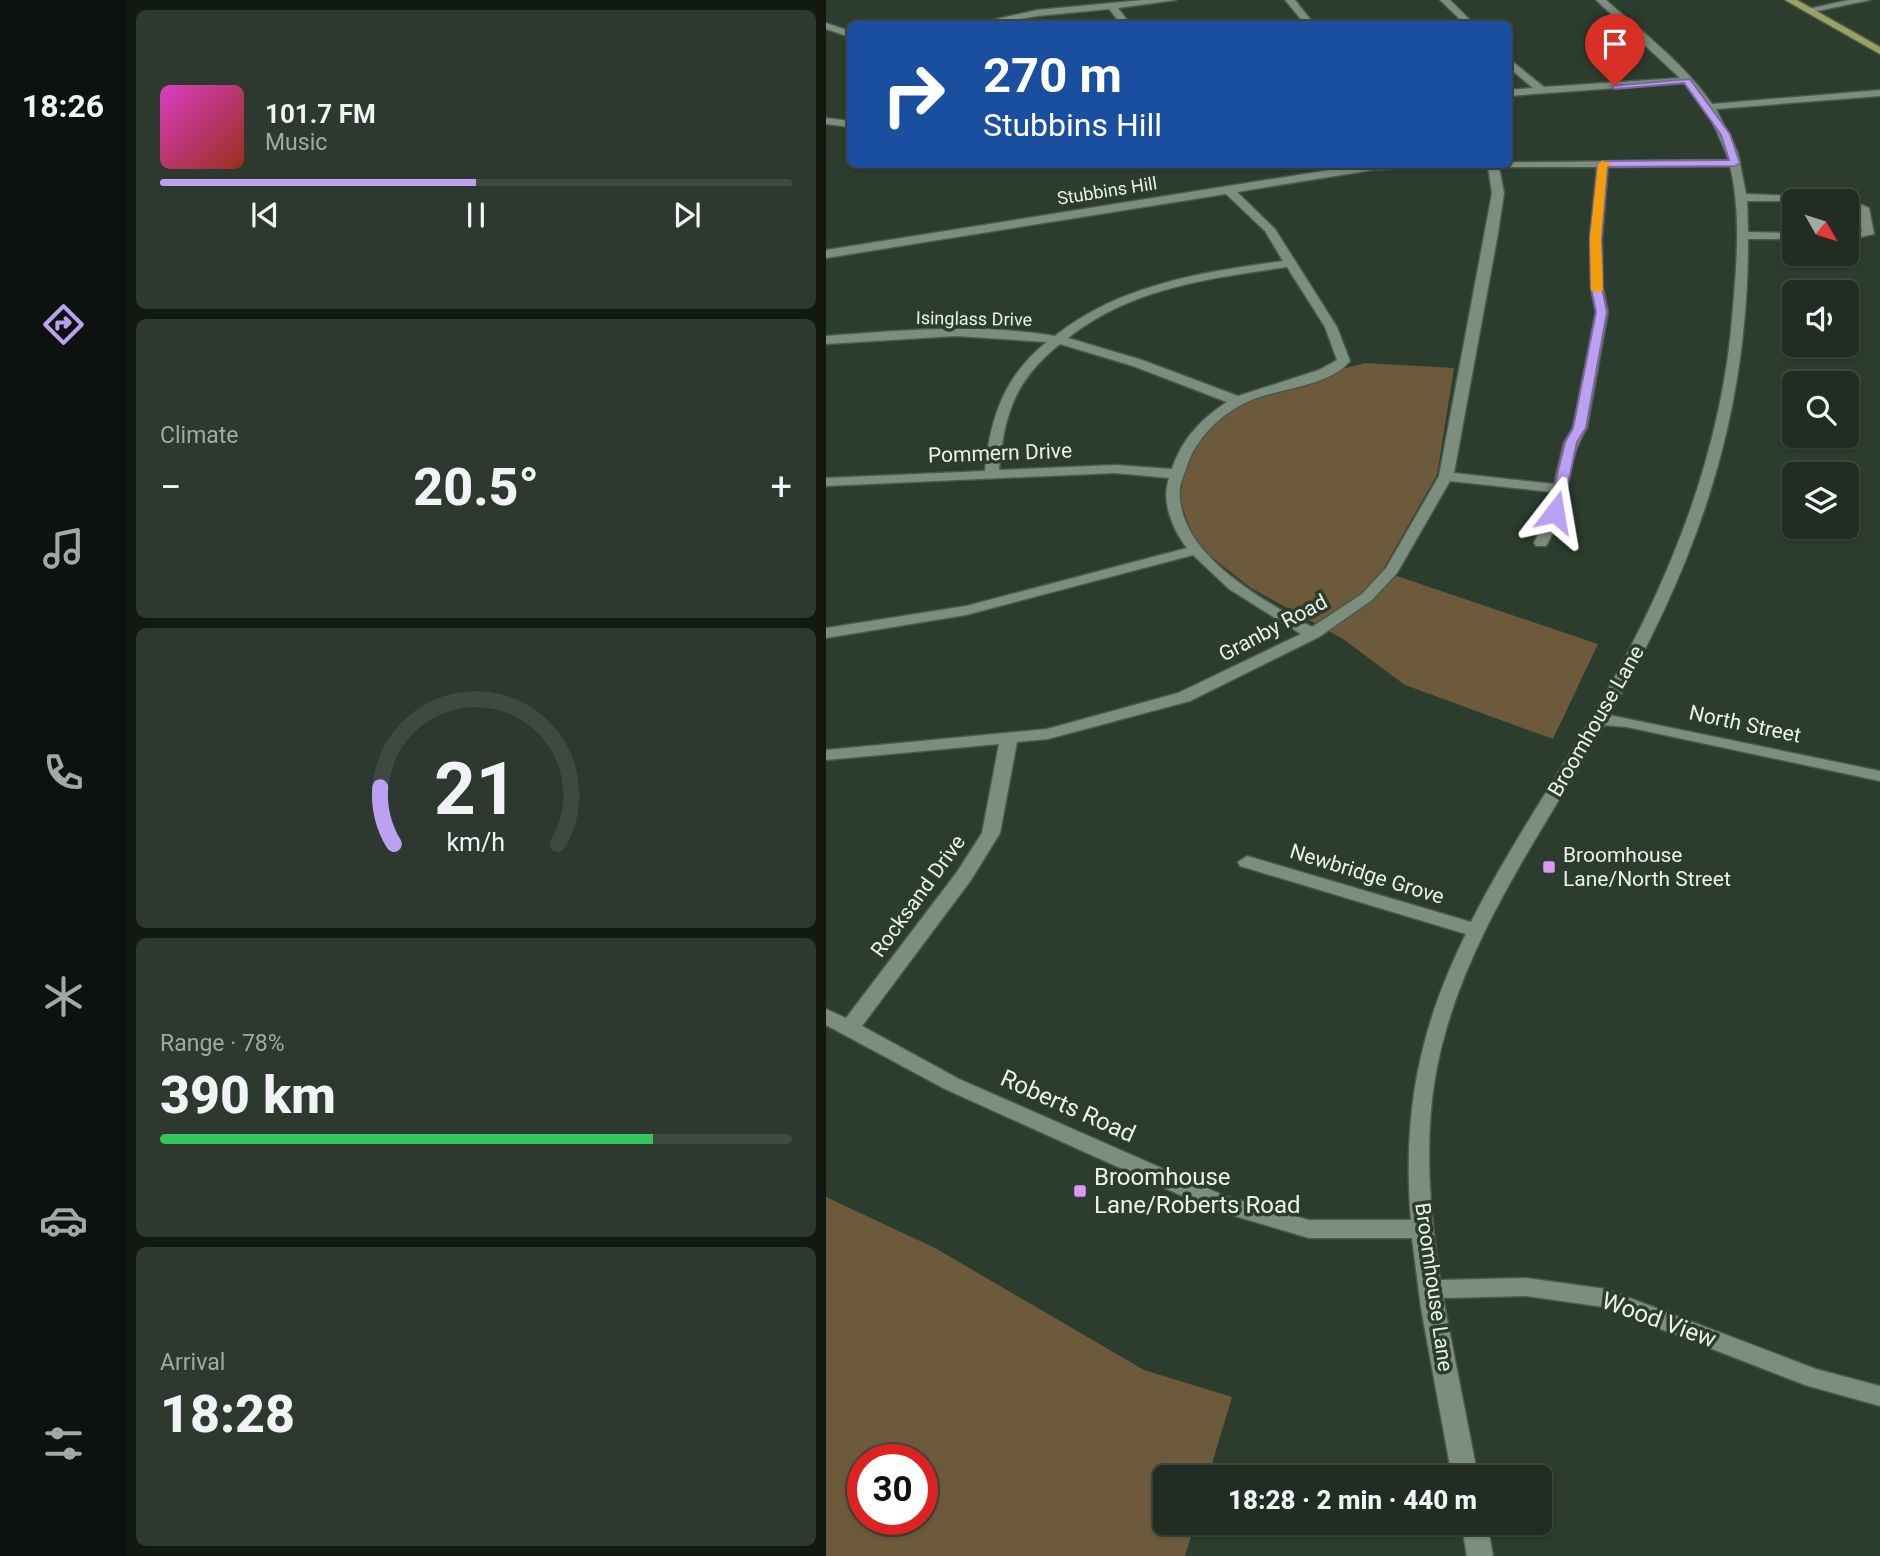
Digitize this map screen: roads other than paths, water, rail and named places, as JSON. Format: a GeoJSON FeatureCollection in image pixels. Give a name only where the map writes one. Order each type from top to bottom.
{"type":"FeatureCollection","features":[{"type":"Feature","properties":{"kind":"main road"},"geometry":{"type":"LineString","coordinates":[[1790,0],[1880,51]]}},
{"type":"Feature","properties":{"kind":"street"},"geometry":{"type":"LineString","coordinates":[[995,21],[1037,13],[1171,0]]}},
{"type":"Feature","properties":{"kind":"street"},"geometry":{"type":"LineString","coordinates":[[1290,0],[1308,21]]}},
{"type":"Feature","properties":{"kind":"street"},"geometry":{"type":"LineString","coordinates":[[1445,0],[1467,21]]}},
{"type":"Feature","properties":{"kind":"street","name":"Broomhouse Lane"},"geometry":{"type":"LineString","coordinates":[[1463,1465],[1422,1230],[1419,1118],[1437,1026],[1475,930],[1643,641],[1687,546],[1723,435],[1740,335],[1743,234],[1735,163],[1726,134],[1687,80],[1601,0]]}},
{"type":"Feature","properties":{"kind":"street"},"geometry":{"type":"LineString","coordinates":[[1808,10],[1865,0]]}},
{"type":"Feature","properties":{"kind":"street"},"geometry":{"type":"LineString","coordinates":[[1112,7],[1124,21]]}},
{"type":"Feature","properties":{"kind":"street"},"geometry":{"type":"LineString","coordinates":[[826,26],[847,33]]}},
{"type":"Feature","properties":{"kind":"street"},"geometry":{"type":"LineString","coordinates":[[1512,65],[1543,92]]}},
{"type":"Feature","properties":{"kind":"street"},"geometry":{"type":"LineString","coordinates":[[1512,93],[1687,80]]}},
{"type":"Feature","properties":{"kind":"street"},"geometry":{"type":"LineString","coordinates":[[1707,107],[1880,93]]}},
{"type":"Feature","properties":{"kind":"street"},"geometry":{"type":"LineString","coordinates":[[826,121],[847,124]]}},
{"type":"Feature","properties":{"kind":"street"},"geometry":{"type":"LineString","coordinates":[[1512,165],[1735,163]]}},
{"type":"Feature","properties":{"kind":"street"},"geometry":{"type":"LineString","coordinates":[[1541,543],[1555,512],[1571,442],[1580,428],[1602,312],[1597,288],[1596,238],[1602,164]]}},
{"type":"Feature","properties":{"kind":"street","name":"Stubbins Hill"},"geometry":{"type":"LineString","coordinates":[[826,254],[1365,168]]}},
{"type":"Feature","properties":{"kind":"street","name":"Granby Road"},"geometry":{"type":"LineString","coordinates":[[826,755],[1048,734],[1184,697],[1313,635],[1367,597],[1392,570],[1446,476],[1494,220],[1498,193],[1494,168]]}},
{"type":"Feature","properties":{"kind":"street"},"geometry":{"type":"LineString","coordinates":[[1228,189],[1269,229],[1331,327],[1344,361],[1331,370],[1272,387],[1238,401],[1200,432],[1181,459],[1176,474],[1173,489],[1176,515],[1195,550],[1242,590],[1313,635]]}},
{"type":"Feature","properties":{"kind":"street"},"geometry":{"type":"LineString","coordinates":[[1739,197],[1782,199]]}},
{"type":"Feature","properties":{"kind":"street"},"geometry":{"type":"LineString","coordinates":[[1859,207],[1863,208],[1868,234],[1859,235]]}},
{"type":"Feature","properties":{"kind":"street"},"geometry":{"type":"LineString","coordinates":[[1743,234],[1782,236]]}},
{"type":"Feature","properties":{"kind":"street"},"geometry":{"type":"LineString","coordinates":[[992,474],[999,422],[1009,393],[1035,359],[1090,315],[1124,298],[1200,276],[1291,263]]}},
{"type":"Feature","properties":{"kind":"street","name":"Isinglass Drive"},"geometry":{"type":"LineString","coordinates":[[826,340],[964,334],[1033,336],[1124,359],[1238,401]]}},
{"type":"Feature","properties":{"kind":"street","name":"Pommern Drive"},"geometry":{"type":"LineString","coordinates":[[826,482],[1115,469],[1176,474]]}},
{"type":"Feature","properties":{"kind":"street"},"geometry":{"type":"LineString","coordinates":[[1446,476],[1561,489]]}},
{"type":"Feature","properties":{"kind":"street"},"geometry":{"type":"LineString","coordinates":[[826,633],[926,619],[1001,603],[1195,550]]}},
{"type":"Feature","properties":{"kind":"street","name":"North Street"},"geometry":{"type":"LineString","coordinates":[[1599,719],[1627,722],[1880,776]]}},
{"type":"Feature","properties":{"kind":"street","name":"Rocksand Drive"},"geometry":{"type":"LineString","coordinates":[[848,1030],[964,876],[991,833],[1009,738]]}},
{"type":"Feature","properties":{"kind":"street","name":"Newbridge Grove"},"geometry":{"type":"LineString","coordinates":[[1247,862],[1475,930]]}},
{"type":"Feature","properties":{"kind":"street","name":"Roberts Road"},"geometry":{"type":"LineString","coordinates":[[826,1016],[952,1084],[1219,1203],[1309,1229],[1422,1230]]}},
{"type":"Feature","properties":{"kind":"street","name":"Wood View"},"geometry":{"type":"LineString","coordinates":[[1431,1289],[1526,1287],[1606,1298],[1813,1378],[1880,1396]]}},
{"type":"Feature","properties":{"kind":"street"},"geometry":{"type":"LineString","coordinates":[[1476,1535],[1480,1556]]}},
{"type":"Feature","properties":{"kind":"place","name":"Broomhouse Lane/North Street"},"geometry":{"type":"Point","coordinates":[1549,867]}},
{"type":"Feature","properties":{"kind":"place","name":"Broomhouse Lane/Roberts Road"},"geometry":{"type":"Point","coordinates":[1080,1191]}}]}
